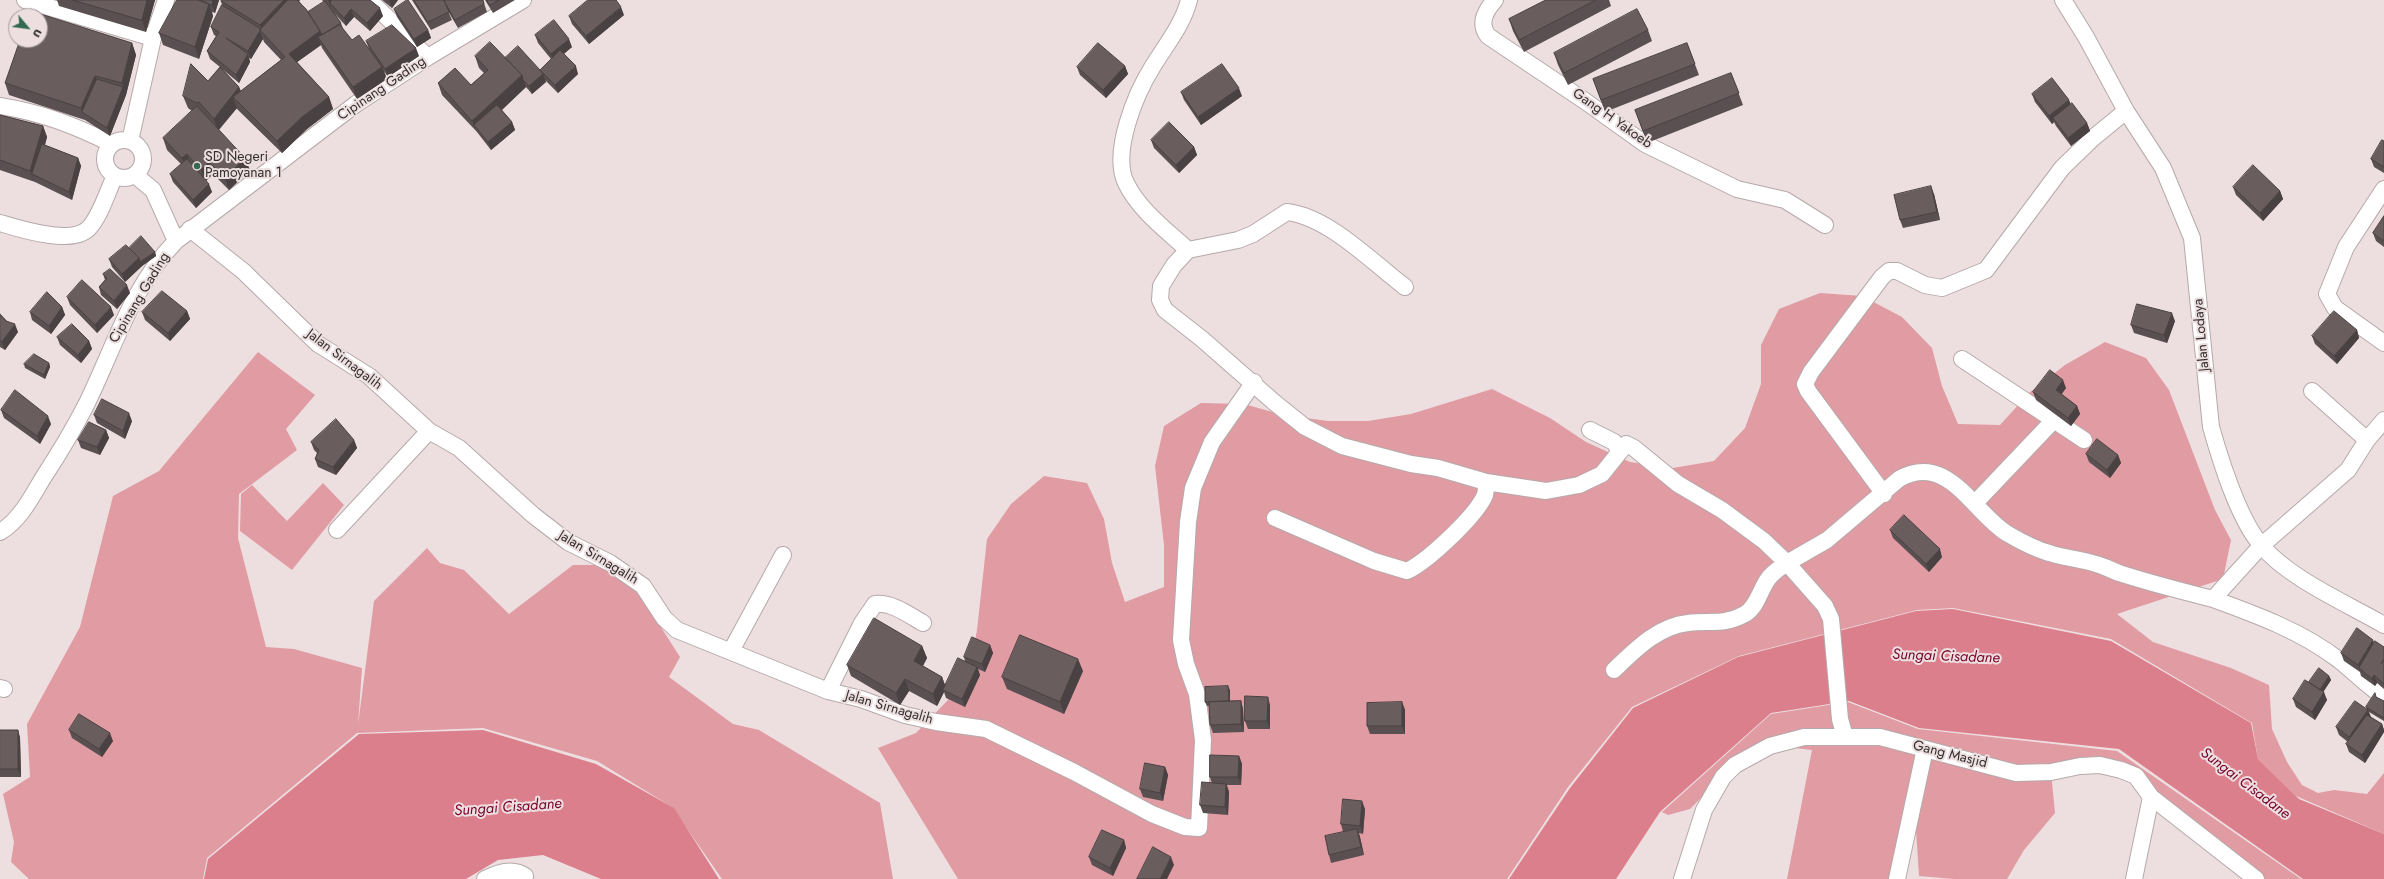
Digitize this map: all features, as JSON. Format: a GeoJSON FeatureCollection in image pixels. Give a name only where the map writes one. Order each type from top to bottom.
{"type":"FeatureCollection","features":[{"type":"Feature","properties":{"kind":"street"},"geometry":{"type":"LineString","coordinates":[[25,0],[153,38]]}},
{"type":"Feature","properties":{"kind":"street"},"geometry":{"type":"LineString","coordinates":[[130,141],[153,38],[166,0]]}},
{"type":"Feature","properties":{"kind":"street"},"geometry":{"type":"LineString","coordinates":[[368,0],[389,17],[412,44],[428,57]]}},
{"type":"Feature","properties":{"kind":"street","name":"Cipinang Gading"},"geometry":{"type":"LineString","coordinates":[[0,532],[10,526],[25,508],[48,472],[85,407],[119,327],[164,254],[176,241],[356,104],[428,57],[523,0]]}},
{"type":"Feature","properties":{"kind":"street"},"geometry":{"type":"LineString","coordinates":[[1188,250],[1152,218],[1125,183],[1123,150],[1124,133],[1144,79],[1186,14],[1189,0]]}},
{"type":"Feature","properties":{"kind":"street","name":"Gang H Yakoeb"},"geometry":{"type":"LineString","coordinates":[[1495,0],[1487,8],[1483,18],[1482,28],[1488,36],[1586,101],[1645,144],[1737,189],[1785,200],[1825,225]]}},
{"type":"Feature","properties":{"kind":"street","name":"Jalan Lodaya"},"geometry":{"type":"LineString","coordinates":[[2063,0],[2086,37],[2126,111],[2163,168],[2192,238],[2211,428],[2247,525],[2261,546],[2288,570],[2384,625]]}},
{"type":"Feature","properties":{"kind":"street"},"geometry":{"type":"LineString","coordinates":[[0,106],[45,115],[76,126],[112,144]]}},
{"type":"Feature","properties":{"kind":"street"},"geometry":{"type":"LineString","coordinates":[[1884,494],[1808,391],[1805,384],[1811,372],[1882,277],[1890,271],[1896,271],[1925,285],[1942,288],[1986,270],[2062,168],[2092,138],[2126,111]]}},
{"type":"Feature","properties":{"kind":"street"},"geometry":{"type":"LineString","coordinates":[[124,140],[130,141],[138,147],[143,156],[141,167],[135,175],[125,178],[115,176],[109,171],[105,157],[112,144],[124,140]]}},
{"type":"Feature","properties":{"kind":"street"},"geometry":{"type":"LineString","coordinates":[[135,175],[153,190],[176,241]]}},
{"type":"Feature","properties":{"kind":"street"},"geometry":{"type":"LineString","coordinates":[[0,223],[47,235],[66,236],[81,233],[88,229],[94,222],[115,176]]}},
{"type":"Feature","properties":{"kind":"street"},"geometry":{"type":"LineString","coordinates":[[2384,190],[2346,247],[2327,294],[2335,308],[2384,343]]}},
{"type":"Feature","properties":{"kind":"street"},"geometry":{"type":"LineString","coordinates":[[1405,287],[1340,236],[1300,213],[1287,212],[1253,234],[1238,240],[1188,250],[1174,265],[1161,286],[1160,300],[1165,310],[1254,382],[1275,403],[1305,427],[1342,446],[1411,464],[1438,468],[1486,482],[1546,491],[1579,485],[1602,474],[1626,444]]}},
{"type":"Feature","properties":{"kind":"street","name":"Jalan Sirnagalih"},"geometry":{"type":"LineString","coordinates":[[190,229],[243,271],[318,344],[369,376],[429,431],[459,448],[533,515],[568,542],[610,563],[643,586],[664,618],[677,630],[828,691],[861,699],[905,715],[936,722],[986,729],[1074,772],[1152,814],[1185,827],[1198,828],[1203,740],[1197,694],[1186,664],[1181,640],[1188,522],[1193,488],[1212,442],[1254,382]]}},
{"type":"Feature","properties":{"kind":"street"},"geometry":{"type":"LineString","coordinates":[[1962,359],[2053,421],[2084,440]]}},
{"type":"Feature","properties":{"kind":"street"},"geometry":{"type":"LineString","coordinates":[[2312,391],[2367,440]]}},
{"type":"Feature","properties":{"kind":"street"},"geometry":{"type":"LineString","coordinates":[[2213,599],[2261,546],[2338,480],[2351,465],[2367,440],[2384,420]]}},
{"type":"Feature","properties":{"kind":"street"},"geometry":{"type":"LineString","coordinates":[[1976,503],[2053,421]]}},
{"type":"Feature","properties":{"kind":"street"},"geometry":{"type":"LineString","coordinates":[[1590,430],[1614,442],[1620,451],[1626,444]]}},
{"type":"Feature","properties":{"kind":"street"},"geometry":{"type":"LineString","coordinates":[[338,530],[429,431]]}},
{"type":"Feature","properties":{"kind":"street"},"geometry":{"type":"LineString","coordinates":[[1626,444],[1634,448],[1678,484],[1722,510],[1764,541],[1787,563],[1825,606],[1831,619],[1840,719],[1846,737]]}},
{"type":"Feature","properties":{"kind":"street"},"geometry":{"type":"LineString","coordinates":[[1614,670],[1645,642],[1670,627],[1687,623],[1730,622],[1747,613],[1756,602],[1767,580],[1773,572],[1827,540],[1884,494],[1899,479],[1911,472],[1928,471],[1948,479],[1976,503],[1987,520],[2008,534],[2048,553],[2097,564],[2119,573],[2213,599],[2266,618],[2295,632],[2340,660],[2384,697]]}},
{"type":"Feature","properties":{"kind":"street"},"geometry":{"type":"LineString","coordinates":[[1275,518],[1374,561],[1407,572],[1434,552],[1473,513],[1485,494],[1486,482]]}},
{"type":"Feature","properties":{"kind":"street"},"geometry":{"type":"LineString","coordinates":[[730,651],[783,555]]}},
{"type":"Feature","properties":{"kind":"street"},"geometry":{"type":"LineString","coordinates":[[828,691],[862,623],[875,604],[882,603],[894,607],[923,623]]}},
{"type":"Feature","properties":{"kind":"street","name":"Gang Masjid"},"geometry":{"type":"LineString","coordinates":[[1682,879],[1704,810],[1723,777],[1736,765],[1770,746],[1804,737],[1880,737],[2016,773],[2051,772],[2080,766],[2100,765],[2114,768],[2136,776],[2150,797],[2256,879]]}},
{"type":"Feature","properties":{"kind":"street"},"geometry":{"type":"LineString","coordinates":[[1898,879],[1925,749]]}},
{"type":"Feature","properties":{"kind":"street"},"geometry":{"type":"LineString","coordinates":[[2134,879],[2150,797]]}},
{"type":"Feature","properties":{"kind":"street"},"geometry":{"type":"LineString","coordinates":[[485,879],[498,873],[509,871],[520,872],[528,878]]}},
{"type":"Feature","properties":{"kind":"shaded area"},"geometry":{"type":"Polygon","coordinates":[[[1820,293],[1862,296],[1902,317],[1932,348],[1942,386],[1958,424],[2000,425],[2029,393],[2065,365],[2105,342],[2146,358],[2169,390],[2215,510],[2231,540],[2223,579],[2117,614],[2153,642],[2231,668],[2269,685],[2272,729],[2287,762],[2302,785],[2318,793],[2334,790],[2367,794],[2384,773],[2384,834],[2296,796],[2258,759],[2252,723],[2111,639],[1953,608],[1917,610],[1739,656],[1632,707],[1568,787],[1507,879],[958,879],[878,748],[916,733],[948,700],[971,662],[977,630],[987,539],[1011,504],[1044,476],[1087,483],[1104,519],[1112,563],[1125,602],[1164,587],[1164,545],[1155,466],[1164,426],[1201,403],[1244,404],[1283,415],[1328,421],[1368,421],[1411,414],[1492,389],[1550,418],[1586,442],[1630,462],[1673,468],[1714,461],[1745,428],[1761,384],[1761,345],[1779,309],[1820,293]]]}},
{"type":"Feature","properties":{"kind":"shaded area"},"geometry":{"type":"Polygon","coordinates":[[[258,352],[315,395],[286,429],[297,450],[239,494],[238,538],[266,647],[294,649],[362,668],[358,725],[374,601],[427,548],[440,563],[464,570],[509,614],[573,565],[603,565],[632,582],[680,657],[669,677],[733,724],[759,730],[880,803],[893,879],[722,879],[672,807],[597,761],[483,728],[357,733],[207,858],[203,879],[29,879],[11,862],[14,842],[3,794],[30,777],[27,724],[80,627],[113,496],[159,471],[258,352]]]}},
{"type":"Feature","properties":{"kind":"shaded area"},"geometry":{"type":"Polygon","coordinates":[[[323,483],[344,505],[292,570],[240,531],[241,494],[252,485],[287,521],[323,483]]]}},
{"type":"Feature","properties":{"kind":"shaded area"},"geometry":{"type":"Polygon","coordinates":[[[1848,702],[1918,729],[2117,751],[2301,879],[2258,879],[2121,770],[2051,772],[2055,813],[2024,850],[2007,879],[1954,879],[1919,876],[1916,830],[1906,804],[1889,879],[1787,879],[1812,750],[1769,745],[1711,788],[1690,809],[1668,815],[1662,812],[1771,714],[1848,702]]]}},
{"type":"Feature","properties":{"kind":"water","name":"Sungai Cisadane"},"geometry":{"type":"Polygon","coordinates":[[[1953,609],[2111,641],[2251,723],[2258,759],[2299,799],[2384,834],[2384,879],[2303,879],[2119,749],[1919,728],[1849,701],[1771,713],[1660,812],[1616,879],[1509,879],[1570,788],[1633,708],[1738,657],[1916,611],[1953,609]]]}},
{"type":"Feature","properties":{"kind":"water","name":"Sungai Cisadane"},"geometry":{"type":"Polygon","coordinates":[[[483,730],[596,764],[674,808],[719,879],[601,879],[543,855],[498,860],[466,879],[204,879],[208,859],[359,734],[483,730]]]}},
{"type":"Feature","properties":{"kind":"building"},"geometry":{"type":"Polygon","coordinates":[[[73,0],[147,0],[142,20],[73,0]]]}},
{"type":"Feature","properties":{"kind":"building"},"geometry":{"type":"Polygon","coordinates":[[[177,0],[199,0],[209,4],[195,47],[159,33],[177,0]]]}},
{"type":"Feature","properties":{"kind":"building"},"geometry":{"type":"Polygon","coordinates":[[[199,0],[213,0],[212,5],[199,0]]]}},
{"type":"Feature","properties":{"kind":"building"},"geometry":{"type":"Polygon","coordinates":[[[284,0],[260,25],[221,1],[284,0]]]}},
{"type":"Feature","properties":{"kind":"building"},"geometry":{"type":"Polygon","coordinates":[[[288,0],[297,0],[306,9],[320,31],[289,54],[329,97],[302,117],[277,141],[233,97],[285,57],[260,30],[288,0]]]}},
{"type":"Feature","properties":{"kind":"building"},"geometry":{"type":"Polygon","coordinates":[[[332,0],[370,0],[380,8],[367,23],[351,9],[344,18],[330,3],[332,0]]]}},
{"type":"Feature","properties":{"kind":"building"},"geometry":{"type":"Polygon","coordinates":[[[407,0],[428,30],[414,39],[394,9],[407,0]]]}},
{"type":"Feature","properties":{"kind":"building"},"geometry":{"type":"Polygon","coordinates":[[[414,0],[444,0],[449,12],[428,22],[414,0]]]}},
{"type":"Feature","properties":{"kind":"building"},"geometry":{"type":"Polygon","coordinates":[[[444,0],[483,0],[484,4],[455,20],[444,0]]]}},
{"type":"Feature","properties":{"kind":"building"},"geometry":{"type":"Polygon","coordinates":[[[487,0],[499,0],[490,5],[487,0]]]}},
{"type":"Feature","properties":{"kind":"building"},"geometry":{"type":"Polygon","coordinates":[[[588,0],[616,0],[621,7],[586,36],[569,16],[588,0]]]}},
{"type":"Feature","properties":{"kind":"building"},"geometry":{"type":"Polygon","coordinates":[[[1546,0],[1596,0],[1519,40],[1509,19],[1546,0]]]}},
{"type":"Feature","properties":{"kind":"building"},"geometry":{"type":"Polygon","coordinates":[[[325,1],[341,23],[322,35],[308,12],[325,1]]]}},
{"type":"Feature","properties":{"kind":"building"},"geometry":{"type":"Polygon","coordinates":[[[222,5],[261,29],[248,51],[226,38],[248,54],[236,75],[207,51],[219,32],[211,27],[222,5]]]}},
{"type":"Feature","properties":{"kind":"building"},"geometry":{"type":"Polygon","coordinates":[[[1637,9],[1648,30],[1564,73],[1554,53],[1637,9]]]}},
{"type":"Feature","properties":{"kind":"building"},"geometry":{"type":"Polygon","coordinates":[[[48,16],[132,43],[122,83],[95,76],[81,108],[5,83],[17,48],[48,48],[48,16]]]}},
{"type":"Feature","properties":{"kind":"building"},"geometry":{"type":"Polygon","coordinates":[[[554,20],[569,39],[551,54],[535,35],[554,20]]]}},
{"type":"Feature","properties":{"kind":"building"},"geometry":{"type":"Polygon","coordinates":[[[340,25],[352,40],[359,35],[382,67],[353,87],[318,37],[340,25]]]}},
{"type":"Feature","properties":{"kind":"building"},"geometry":{"type":"Polygon","coordinates":[[[392,25],[416,48],[385,69],[366,41],[392,25]]]}},
{"type":"Feature","properties":{"kind":"building"},"geometry":{"type":"Polygon","coordinates":[[[490,42],[522,75],[472,121],[438,83],[455,68],[471,85],[488,70],[475,56],[490,42]]]}},
{"type":"Feature","properties":{"kind":"building"},"geometry":{"type":"Polygon","coordinates":[[[1098,43],[1125,66],[1103,90],[1077,67],[1098,43]]]}},
{"type":"Feature","properties":{"kind":"building"},"geometry":{"type":"Polygon","coordinates":[[[1687,43],[1695,64],[1601,100],[1593,79],[1687,43]]]}},
{"type":"Feature","properties":{"kind":"building"},"geometry":{"type":"Polygon","coordinates":[[[518,46],[543,74],[529,86],[523,80],[522,75],[505,58],[518,46]]]}},
{"type":"Feature","properties":{"kind":"building"},"geometry":{"type":"Polygon","coordinates":[[[560,50],[576,66],[555,85],[540,70],[560,50]]]}},
{"type":"Feature","properties":{"kind":"building"},"geometry":{"type":"Polygon","coordinates":[[[191,64],[208,81],[220,67],[239,87],[214,119],[199,102],[196,103],[183,96],[191,64]]]}},
{"type":"Feature","properties":{"kind":"building"},"geometry":{"type":"Polygon","coordinates":[[[1222,64],[1239,88],[1198,117],[1181,92],[1222,64]]]}},
{"type":"Feature","properties":{"kind":"building"},"geometry":{"type":"Polygon","coordinates":[[[1731,73],[1739,93],[1643,131],[1635,110],[1731,73]]]}},
{"type":"Feature","properties":{"kind":"building"},"geometry":{"type":"Polygon","coordinates":[[[2052,78],[2069,100],[2049,116],[2032,94],[2052,78]]]}},
{"type":"Feature","properties":{"kind":"building"},"geometry":{"type":"Polygon","coordinates":[[[97,79],[123,87],[107,128],[82,112],[97,79]]]}},
{"type":"Feature","properties":{"kind":"building"},"geometry":{"type":"Polygon","coordinates":[[[2072,103],[2087,123],[2068,138],[2053,118],[2072,103]]]}},
{"type":"Feature","properties":{"kind":"building"},"geometry":{"type":"Polygon","coordinates":[[[497,105],[512,122],[488,142],[474,125],[497,105]]]}},
{"type":"Feature","properties":{"kind":"building"},"geometry":{"type":"Polygon","coordinates":[[[197,106],[245,158],[225,178],[209,162],[201,170],[187,154],[182,158],[163,138],[197,106]]]}},
{"type":"Feature","properties":{"kind":"building"},"geometry":{"type":"Polygon","coordinates":[[[0,115],[43,126],[30,171],[0,160],[0,115]]]}},
{"type":"Feature","properties":{"kind":"building"},"geometry":{"type":"Polygon","coordinates":[[[1169,122],[1194,147],[1176,165],[1151,140],[1169,122]]]}},
{"type":"Feature","properties":{"kind":"building"},"geometry":{"type":"Polygon","coordinates":[[[2382,140],[2384,141],[2384,167],[2371,159],[2382,140]]]}},
{"type":"Feature","properties":{"kind":"building"},"geometry":{"type":"Polygon","coordinates":[[[42,144],[78,158],[69,192],[32,174],[42,144]]]}},
{"type":"Feature","properties":{"kind":"building"},"geometry":{"type":"Polygon","coordinates":[[[187,159],[209,184],[193,200],[170,174],[187,159]]]}},
{"type":"Feature","properties":{"kind":"building"},"geometry":{"type":"Polygon","coordinates":[[[2253,165],[2280,191],[2260,213],[2233,187],[2253,165]]]}},
{"type":"Feature","properties":{"kind":"building"},"geometry":{"type":"Polygon","coordinates":[[[1931,186],[1937,212],[1900,220],[1894,195],[1931,186]]]}},
{"type":"Feature","properties":{"kind":"building"},"geometry":{"type":"Polygon","coordinates":[[[2384,216],[2384,241],[2373,233],[2384,216]]]}},
{"type":"Feature","properties":{"kind":"building"},"geometry":{"type":"Polygon","coordinates":[[[141,236],[155,252],[140,262],[139,258],[129,248],[141,236]]]}},
{"type":"Feature","properties":{"kind":"building"},"geometry":{"type":"Polygon","coordinates":[[[126,245],[139,258],[122,274],[109,259],[126,245]]]}},
{"type":"Feature","properties":{"kind":"building"},"geometry":{"type":"Polygon","coordinates":[[[110,269],[127,285],[114,301],[99,287],[107,278],[103,274],[110,269]]]}},
{"type":"Feature","properties":{"kind":"building"},"geometry":{"type":"Polygon","coordinates":[[[82,280],[111,307],[95,325],[67,297],[82,280]]]}},
{"type":"Feature","properties":{"kind":"building"},"geometry":{"type":"Polygon","coordinates":[[[162,291],[187,311],[168,333],[142,312],[162,291]]]}},
{"type":"Feature","properties":{"kind":"building"},"geometry":{"type":"Polygon","coordinates":[[[47,292],[62,307],[49,326],[30,312],[47,292]]]}},
{"type":"Feature","properties":{"kind":"building"},"geometry":{"type":"Polygon","coordinates":[[[2137,304],[2172,313],[2164,335],[2131,325],[2137,304]]]}},
{"type":"Feature","properties":{"kind":"building"},"geometry":{"type":"Polygon","coordinates":[[[2334,311],[2357,330],[2334,356],[2312,336],[2334,311]]]}},
{"type":"Feature","properties":{"kind":"building"},"geometry":{"type":"Polygon","coordinates":[[[0,314],[6,321],[15,324],[2,342],[0,340],[0,314]]]}},
{"type":"Feature","properties":{"kind":"building"},"geometry":{"type":"Polygon","coordinates":[[[72,324],[89,341],[78,355],[57,337],[72,324]]]}},
{"type":"Feature","properties":{"kind":"building"},"geometry":{"type":"Polygon","coordinates":[[[34,354],[49,363],[44,375],[24,364],[34,354]]]}},
{"type":"Feature","properties":{"kind":"building"},"geometry":{"type":"Polygon","coordinates":[[[2050,370],[2063,380],[2056,390],[2077,406],[2068,418],[2033,392],[2050,370]]]}},
{"type":"Feature","properties":{"kind":"building"},"geometry":{"type":"Polygon","coordinates":[[[15,390],[48,416],[37,436],[1,410],[15,390]]]}},
{"type":"Feature","properties":{"kind":"building"},"geometry":{"type":"Polygon","coordinates":[[[102,399],[129,413],[123,431],[94,415],[102,399]]]}},
{"type":"Feature","properties":{"kind":"building"},"geometry":{"type":"Polygon","coordinates":[[[336,419],[354,440],[333,467],[315,459],[319,450],[311,442],[336,419]]]}},
{"type":"Feature","properties":{"kind":"building"},"geometry":{"type":"Polygon","coordinates":[[[89,422],[106,430],[97,447],[78,440],[89,422]]]}},
{"type":"Feature","properties":{"kind":"building"},"geometry":{"type":"Polygon","coordinates":[[[2097,439],[2118,455],[2107,470],[2086,454],[2097,439]]]}},
{"type":"Feature","properties":{"kind":"building"},"geometry":{"type":"Polygon","coordinates":[[[1904,515],[1940,549],[1926,564],[1890,530],[1904,515]]]}},
{"type":"Feature","properties":{"kind":"building"},"geometry":{"type":"Polygon","coordinates":[[[874,618],[922,646],[914,661],[942,677],[933,694],[905,679],[896,693],[847,665],[874,618]]]}},
{"type":"Feature","properties":{"kind":"building"},"geometry":{"type":"Polygon","coordinates":[[[2357,628],[2373,640],[2358,665],[2341,653],[2357,628]]]}},
{"type":"Feature","properties":{"kind":"building"},"geometry":{"type":"Polygon","coordinates":[[[1020,635],[1078,659],[1060,702],[1002,677],[1020,635]]]}},
{"type":"Feature","properties":{"kind":"building"},"geometry":{"type":"Polygon","coordinates":[[[972,637],[990,645],[982,664],[964,657],[972,637]]]}},
{"type":"Feature","properties":{"kind":"building"},"geometry":{"type":"Polygon","coordinates":[[[2375,641],[2384,647],[2384,659],[2381,664],[2384,660],[2384,684],[2374,675],[2372,679],[2359,668],[2375,641]]]}},
{"type":"Feature","properties":{"kind":"building"},"geometry":{"type":"Polygon","coordinates":[[[958,658],[977,667],[962,699],[943,690],[958,658]]]}},
{"type":"Feature","properties":{"kind":"building"},"geometry":{"type":"Polygon","coordinates":[[[2319,668],[2329,676],[2320,690],[2309,682],[2319,668]]]}},
{"type":"Feature","properties":{"kind":"building"},"geometry":{"type":"Polygon","coordinates":[[[2305,680],[2324,692],[2312,712],[2293,699],[2305,680]]]}},
{"type":"Feature","properties":{"kind":"building"},"geometry":{"type":"Polygon","coordinates":[[[1228,686],[1229,701],[1205,702],[1205,687],[1228,686]]]}},
{"type":"Feature","properties":{"kind":"building"},"geometry":{"type":"Polygon","coordinates":[[[2375,693],[2376,697],[2384,701],[2384,718],[2366,707],[2375,693]]]}},
{"type":"Feature","properties":{"kind":"building"},"geometry":{"type":"Polygon","coordinates":[[[1245,696],[1268,697],[1267,721],[1245,721],[1245,696]]]}},
{"type":"Feature","properties":{"kind":"building"},"geometry":{"type":"Polygon","coordinates":[[[1241,701],[1241,724],[1210,725],[1209,702],[1241,701]]]}},
{"type":"Feature","properties":{"kind":"building"},"geometry":{"type":"Polygon","coordinates":[[[2355,701],[2368,710],[2349,737],[2336,727],[2355,701]]]}},
{"type":"Feature","properties":{"kind":"building"},"geometry":{"type":"Polygon","coordinates":[[[1402,702],[1402,726],[1367,726],[1367,703],[1402,702]]]}},
{"type":"Feature","properties":{"kind":"building"},"geometry":{"type":"Polygon","coordinates":[[[79,714],[110,733],[99,749],[69,730],[79,714]]]}},
{"type":"Feature","properties":{"kind":"building"},"geometry":{"type":"Polygon","coordinates":[[[2367,715],[2382,724],[2362,755],[2346,744],[2367,715]]]}},
{"type":"Feature","properties":{"kind":"building"},"geometry":{"type":"Polygon","coordinates":[[[0,730],[18,730],[18,769],[0,769],[0,730]]]}},
{"type":"Feature","properties":{"kind":"building"},"geometry":{"type":"Polygon","coordinates":[[[1210,755],[1239,756],[1238,777],[1210,777],[1210,755]]]}},
{"type":"Feature","properties":{"kind":"building"},"geometry":{"type":"Polygon","coordinates":[[[1145,763],[1165,767],[1160,793],[1140,789],[1145,763]]]}},
{"type":"Feature","properties":{"kind":"building"},"geometry":{"type":"Polygon","coordinates":[[[1202,782],[1226,784],[1225,807],[1200,805],[1202,782]]]}},
{"type":"Feature","properties":{"kind":"building"},"geometry":{"type":"Polygon","coordinates":[[[1343,799],[1362,801],[1360,826],[1341,824],[1343,799]]]}},
{"type":"Feature","properties":{"kind":"building"},"geometry":{"type":"Polygon","coordinates":[[[1357,829],[1361,847],[1329,855],[1325,836],[1357,829]]]}},
{"type":"Feature","properties":{"kind":"building"},"geometry":{"type":"Polygon","coordinates":[[[1102,830],[1124,840],[1110,868],[1089,857],[1102,830]]]}},
{"type":"Feature","properties":{"kind":"building"},"geometry":{"type":"Polygon","coordinates":[[[1153,847],[1171,857],[1160,879],[1137,879],[1153,847]]]}},
{"type":"Feature","properties":{"kind":"place","name":"SD Negeri Pamoyanan 1"},"geometry":{"type":"Point","coordinates":[197,166]}}]}
